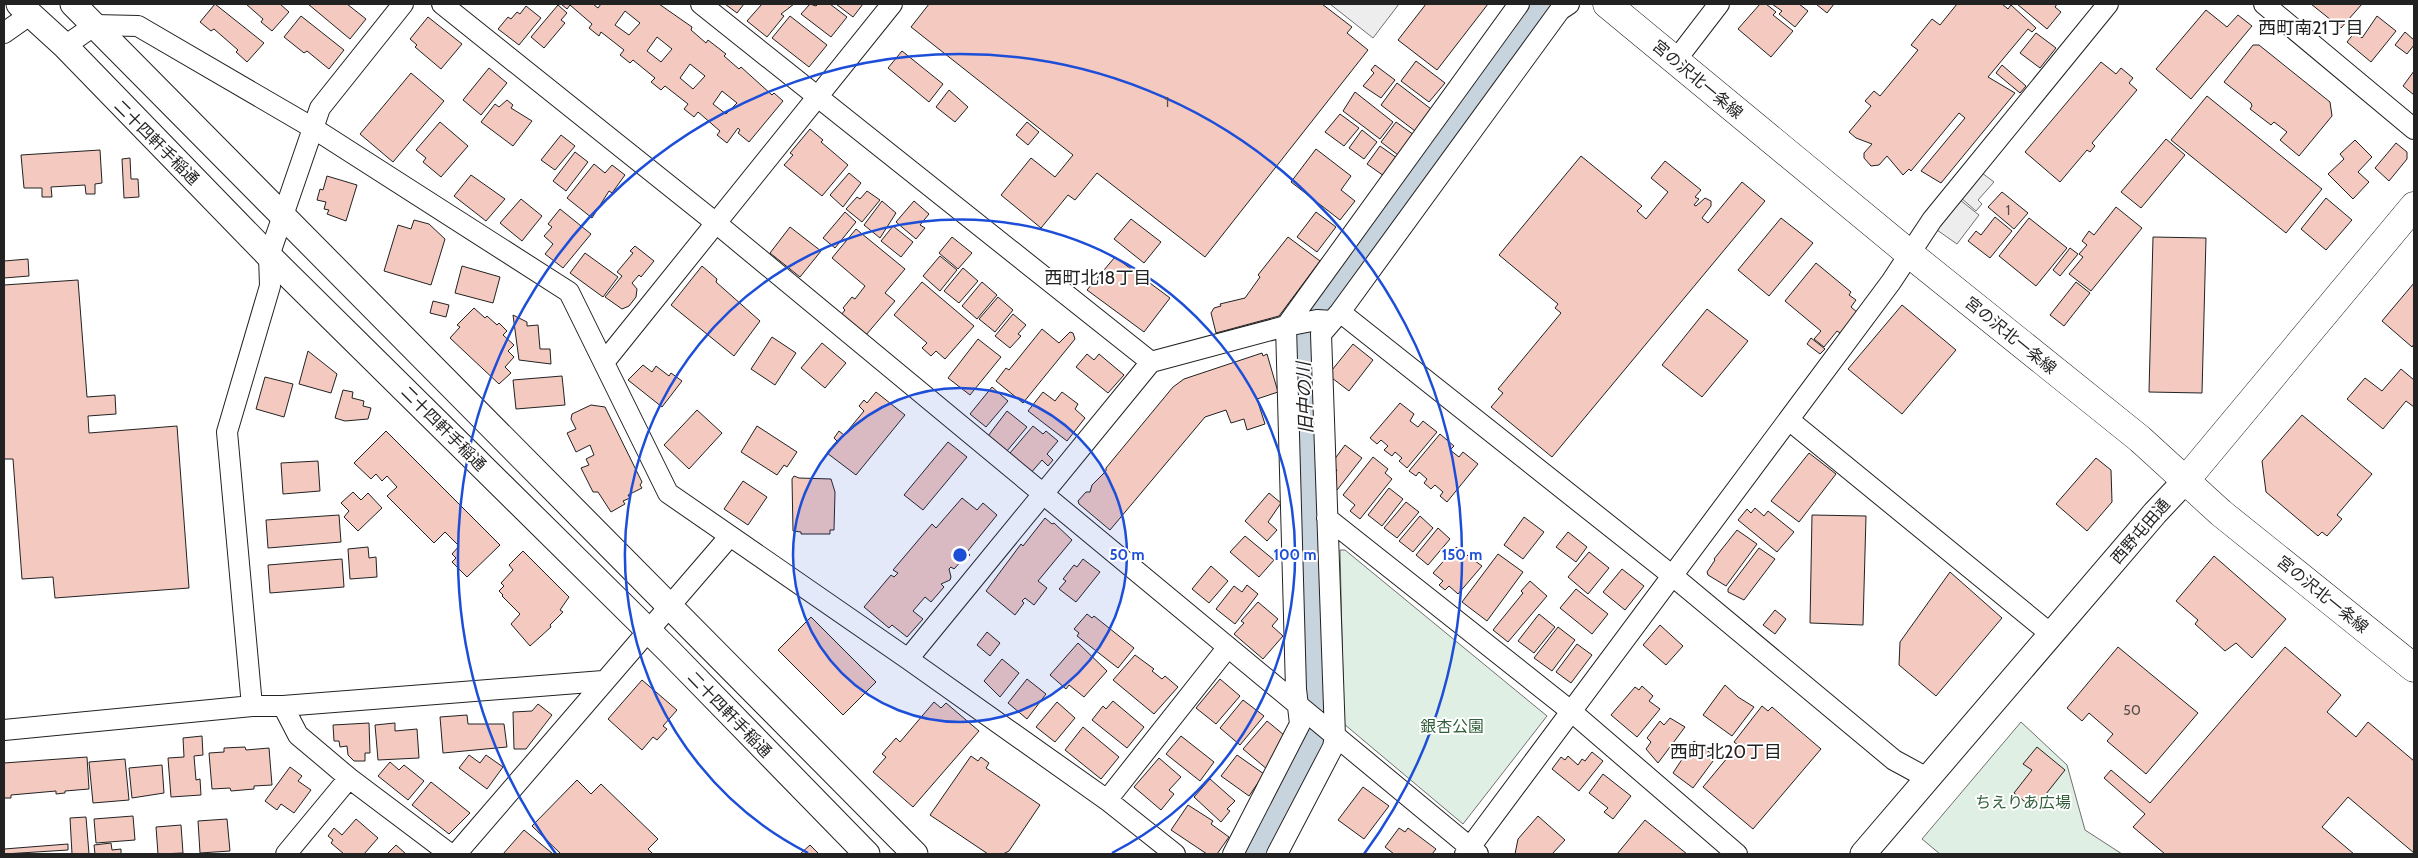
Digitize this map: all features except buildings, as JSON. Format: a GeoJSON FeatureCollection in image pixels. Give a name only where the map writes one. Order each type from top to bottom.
{"type":"FeatureCollection","features":[{"type":"Feature","properties":{"kind":"main road","name":"宮の沢北一条線"},"geometry":{"type":"LineString","coordinates":[[1607,4],[1911,255],[2140,439],[2185,481],[2414,668]]}},
{"type":"Feature","properties":{"kind":"main road","name":"西野屯田通"},"geometry":{"type":"LineString","coordinates":[[2185,481],[2414,206]]}},
{"type":"Feature","properties":{"kind":"street","name":"二十四軒手稲通"},"geometry":{"type":"LineString","coordinates":[[73,4],[916,854]]}},
{"type":"Feature","properties":{"kind":"street"},"geometry":{"type":"LineString","coordinates":[[252,706],[226,432],[270,286],[269,256],[320,108],[404,4]]}},
{"type":"Feature","properties":{"kind":"street"},"geometry":{"type":"LineString","coordinates":[[442,4],[716,223],[1228,647],[1471,852],[1572,712],[1911,255],[1932,220],[2108,4]]}},
{"type":"Feature","properties":{"kind":"street"},"geometry":{"type":"LineString","coordinates":[[700,4],[1151,362]]}},
{"type":"Feature","properties":{"kind":"street"},"geometry":{"type":"LineString","coordinates":[[605,362],[892,4]]}},
{"type":"Feature","properties":{"kind":"street"},"geometry":{"type":"LineString","coordinates":[[1233,854],[1300,724],[1291,325],[1519,4]]}},
{"type":"Feature","properties":{"kind":"street"},"geometry":{"type":"LineString","coordinates":[[1278,854],[1333,747],[1331,733],[1321,334],[1330,318],[1560,10],[1569,4]]}},
{"type":"Feature","properties":{"kind":"street"},"geometry":{"type":"LineString","coordinates":[[1676,60],[1719,4]]}},
{"type":"Feature","properties":{"kind":"street"},"geometry":{"type":"LineString","coordinates":[[2264,4],[2414,128]]}},
{"type":"Feature","properties":{"kind":"street","name":"二十四軒手稲通"},"geometry":{"type":"LineString","coordinates":[[25,9],[64,46],[269,256],[647,630],[867,854]]}},
{"type":"Feature","properties":{"kind":"street"},"geometry":{"type":"LineString","coordinates":[[4,33],[25,9]]}},
{"type":"Feature","properties":{"kind":"street"},"geometry":{"type":"LineString","coordinates":[[64,46],[95,25],[138,26],[313,128],[569,292],[668,493],[908,659],[1107,800],[1175,854]]}},
{"type":"Feature","properties":{"kind":"street"},"geometry":{"type":"LineString","coordinates":[[908,659],[1151,362],[1291,325],[1330,318],[1674,577],[1894,760],[1929,778]]}},
{"type":"Feature","properties":{"kind":"street"},"geometry":{"type":"LineString","coordinates":[[1789,420],[2052,634]]}},
{"type":"Feature","properties":{"kind":"street","name":"西野屯田通"},"geometry":{"type":"LineString","coordinates":[[1863,854],[2155,513],[2185,481]]}},
{"type":"Feature","properties":{"kind":"street"},"geometry":{"type":"LineString","coordinates":[[1327,518],[1572,712],[1738,854]]}},
{"type":"Feature","properties":{"kind":"street"},"geometry":{"type":"LineString","coordinates":[[456,854],[603,681],[730,536]]}},
{"type":"Feature","properties":{"kind":"street"},"geometry":{"type":"LineString","coordinates":[[1107,800],[1228,647]]}},
{"type":"Feature","properties":{"kind":"street"},"geometry":{"type":"LineString","coordinates":[[4,730],[252,706],[283,706],[603,681]]}},
{"type":"Feature","properties":{"kind":"street"},"geometry":{"type":"LineString","coordinates":[[283,706],[298,735],[349,778],[450,854]]}},
{"type":"Feature","properties":{"kind":"street"},"geometry":{"type":"LineString","coordinates":[[286,854],[349,778]]}},
{"type":"Feature","properties":{"kind":"green space","name":"銀杏公園"},"geometry":{"type":"Polygon","coordinates":[[[1340,550],[1345,550],[1547,716],[1463,824],[1344,724],[1340,550]]]}},
{"type":"Feature","properties":{"kind":"green space","name":"ちえりあ広場"},"geometry":{"type":"Polygon","coordinates":[[[2021,722],[2067,765],[2085,830],[2122,854],[1940,854],[1922,839],[2021,722]]]}},
{"type":"Feature","properties":{"kind":"shaded area"},"geometry":{"type":"Polygon","coordinates":[[[1330,4],[1399,4],[1373,38],[1330,4]]]}},
{"type":"Feature","properties":{"kind":"shaded area"},"geometry":{"type":"Polygon","coordinates":[[[1982,173],[1994,182],[1978,200],[1982,204],[1976,211],[1961,198],[1982,173]]]}},
{"type":"Feature","properties":{"kind":"shaded area"},"geometry":{"type":"Polygon","coordinates":[[[1960,200],[1979,215],[1957,244],[1937,230],[1960,200]]]}},
{"type":"Feature","properties":{"kind":"waterway","name":"旧中の川"},"geometry":{"type":"LineString","coordinates":[[1253,854],[1274,810],[1309,748],[1318,702],[1303,346],[1313,307],[1542,6]]}},
{"type":"Feature","properties":{"kind":"district","name":"西町南21丁目"},"geometry":{"type":"Point","coordinates":[2311,28]}},
{"type":"Feature","properties":{"kind":"district","name":"西町北18丁目"},"geometry":{"type":"Point","coordinates":[1098,278]}},
{"type":"Feature","properties":{"kind":"district","name":"西町北20丁目"},"geometry":{"type":"Point","coordinates":[1726,752]}}]}
